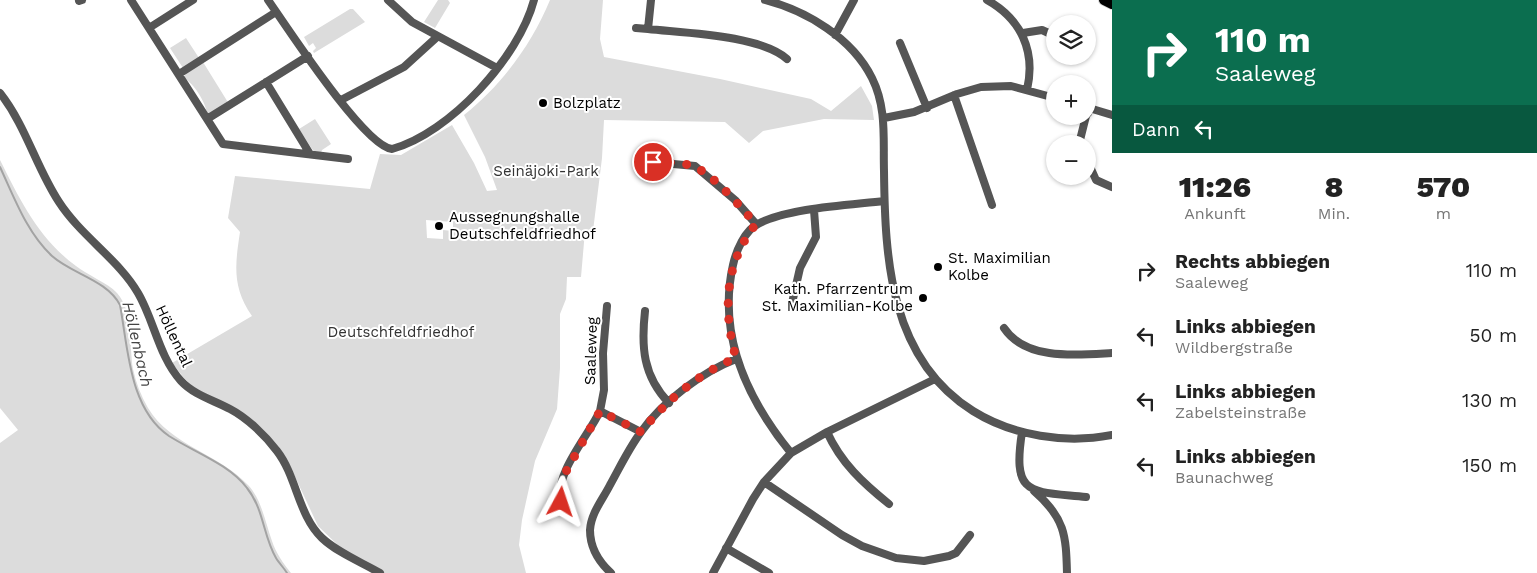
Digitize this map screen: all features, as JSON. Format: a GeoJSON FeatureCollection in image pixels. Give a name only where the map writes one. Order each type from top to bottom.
{"type":"FeatureCollection","features":[{"type":"Feature","properties":{"kind":"main road"},"geometry":{"type":"LineString","coordinates":[[1104,0],[1112,4]]}},
{"type":"Feature","properties":{"kind":"street"},"geometry":{"type":"LineString","coordinates":[[131,0],[223,144],[348,159]]}},
{"type":"Feature","properties":{"kind":"street"},"geometry":{"type":"LineString","coordinates":[[149,28],[193,0]]}},
{"type":"Feature","properties":{"kind":"street"},"geometry":{"type":"LineString","coordinates":[[268,0],[361,126],[386,148],[394,148],[411,140],[452,115],[475,96],[522,31],[534,0]]}},
{"type":"Feature","properties":{"kind":"street"},"geometry":{"type":"LineString","coordinates":[[388,0],[412,22],[497,68]]}},
{"type":"Feature","properties":{"kind":"street"},"geometry":{"type":"LineString","coordinates":[[648,29],[651,0]]}},
{"type":"Feature","properties":{"kind":"street"},"geometry":{"type":"LineString","coordinates":[[765,0],[799,13],[835,34],[872,77],[884,118],[884,201],[891,269],[901,317],[913,348],[935,379],[952,396],[983,417],[1002,427],[1022,432],[1077,438],[1112,435]]}},
{"type":"Feature","properties":{"kind":"street"},"geometry":{"type":"LineString","coordinates":[[835,34],[854,0]]}},
{"type":"Feature","properties":{"kind":"street"},"geometry":{"type":"LineString","coordinates":[[987,0],[1007,14],[1022,33],[1029,54],[1030,68],[1027,90]]}},
{"type":"Feature","properties":{"kind":"street"},"geometry":{"type":"LineString","coordinates":[[179,74],[276,12]]}},
{"type":"Feature","properties":{"kind":"street"},"geometry":{"type":"LineString","coordinates":[[636,28],[751,43],[773,51],[787,59]]}},
{"type":"Feature","properties":{"kind":"street"},"geometry":{"type":"LineString","coordinates":[[1022,33],[1042,30],[1046,32]]}},
{"type":"Feature","properties":{"kind":"street"},"geometry":{"type":"LineString","coordinates":[[341,100],[404,67],[437,36]]}},
{"type":"Feature","properties":{"kind":"street"},"geometry":{"type":"LineString","coordinates":[[900,43],[927,108]]}},
{"type":"Feature","properties":{"kind":"street"},"geometry":{"type":"LineString","coordinates":[[207,120],[308,56]]}},
{"type":"Feature","properties":{"kind":"street"},"geometry":{"type":"LineString","coordinates":[[266,82],[310,154]]}},
{"type":"Feature","properties":{"kind":"street"},"geometry":{"type":"LineString","coordinates":[[884,118],[927,108],[972,89],[992,86],[1027,90],[1046,95]]}},
{"type":"Feature","properties":{"kind":"street","name":"Höllental"},"geometry":{"type":"LineString","coordinates":[[0,93],[23,129],[58,201],[74,224],[138,291],[169,363],[180,380],[194,392],[231,409],[254,427],[273,446],[285,463],[303,507],[321,537],[336,548],[380,573]]}},
{"type":"Feature","properties":{"kind":"street"},"geometry":{"type":"LineString","coordinates":[[954,95],[992,205]]}},
{"type":"Feature","properties":{"kind":"street"},"geometry":{"type":"LineString","coordinates":[[1096,111],[1112,115]]}},
{"type":"Feature","properties":{"kind":"street"},"geometry":{"type":"LineString","coordinates":[[641,161],[695,166],[735,200],[756,224]]}},
{"type":"Feature","properties":{"kind":"street"},"geometry":{"type":"LineString","coordinates":[[1096,180],[1112,187]]}},
{"type":"Feature","properties":{"kind":"street"},"geometry":{"type":"LineString","coordinates":[[791,454],[762,414],[748,389],[736,358],[729,318],[731,277],[738,250],[756,224],[786,214],[884,201]]}},
{"type":"Feature","properties":{"kind":"street"},"geometry":{"type":"LineString","coordinates":[[792,304],[800,268],[816,237],[814,210]]}},
{"type":"Feature","properties":{"kind":"street","name":"Saaleweg"},"geometry":{"type":"LineString","coordinates":[[600,411],[604,390],[603,353],[607,306]]}},
{"type":"Feature","properties":{"kind":"street"},"geometry":{"type":"LineString","coordinates":[[645,312],[644,359],[656,388],[669,403]]}},
{"type":"Feature","properties":{"kind":"street"},"geometry":{"type":"LineString","coordinates":[[1004,328],[1009,336],[1021,345],[1043,352],[1112,353]]}},
{"type":"Feature","properties":{"kind":"street"},"geometry":{"type":"LineString","coordinates":[[611,573],[594,550],[591,537],[591,523],[596,510],[641,432],[669,403],[696,380],[736,358]]}},
{"type":"Feature","properties":{"kind":"street"},"geometry":{"type":"LineString","coordinates":[[712,573],[764,482],[791,454],[827,432],[935,379]]}},
{"type":"Feature","properties":{"kind":"street"},"geometry":{"type":"LineString","coordinates":[[568,506],[561,502],[560,497],[563,477],[600,411],[641,432]]}},
{"type":"Feature","properties":{"kind":"street"},"geometry":{"type":"LineString","coordinates":[[827,432],[840,457],[852,472],[889,504]]}},
{"type":"Feature","properties":{"kind":"street"},"geometry":{"type":"LineString","coordinates":[[1022,432],[1019,470],[1026,484],[1049,505],[1061,524],[1067,545],[1067,573]]}},
{"type":"Feature","properties":{"kind":"street"},"geometry":{"type":"LineString","coordinates":[[764,482],[842,535],[862,546],[896,558],[924,561],[949,556],[956,553],[970,535]]}},
{"type":"Feature","properties":{"kind":"street"},"geometry":{"type":"LineString","coordinates":[[1032,490],[1086,497]]}},
{"type":"Feature","properties":{"kind":"street"},"geometry":{"type":"LineString","coordinates":[[726,548],[769,573]]}},
{"type":"Feature","properties":{"kind":"green space"},"geometry":{"type":"Polygon","coordinates":[[[438,0],[448,0],[450,3],[435,28],[424,22],[438,0]]]}},
{"type":"Feature","properties":{"kind":"green space"},"geometry":{"type":"Polygon","coordinates":[[[550,0],[603,0],[600,39],[604,57],[720,79],[811,99],[831,111],[861,86],[872,106],[874,120],[824,119],[763,131],[749,143],[725,122],[604,120],[602,158],[593,231],[585,231],[581,277],[567,277],[566,299],[560,314],[560,368],[557,409],[535,461],[522,520],[519,545],[526,573],[384,573],[343,550],[318,526],[290,466],[278,446],[197,390],[172,363],[252,316],[238,285],[236,265],[240,232],[228,218],[235,176],[370,189],[380,154],[401,155],[452,125],[474,163],[487,191],[497,190],[485,157],[464,115],[478,104],[503,77],[525,48],[550,0]],[[426,220],[427,238],[443,239],[443,230],[453,231],[453,222],[426,220]]]}},
{"type":"Feature","properties":{"kind":"green space"},"geometry":{"type":"Polygon","coordinates":[[[353,9],[365,22],[314,53],[313,51],[316,48],[313,43],[309,46],[304,37],[353,9]]]}},
{"type":"Feature","properties":{"kind":"green space"},"geometry":{"type":"Polygon","coordinates":[[[186,38],[199,58],[183,68],[170,48],[186,38]]]}},
{"type":"Feature","properties":{"kind":"green space"},"geometry":{"type":"Polygon","coordinates":[[[203,62],[229,104],[211,114],[207,113],[204,103],[192,84],[184,78],[186,73],[203,62]]]}},
{"type":"Feature","properties":{"kind":"green space"},"geometry":{"type":"Polygon","coordinates":[[[315,119],[331,144],[322,150],[321,153],[314,152],[299,129],[315,119]]]}},
{"type":"Feature","properties":{"kind":"green space"},"geometry":{"type":"Polygon","coordinates":[[[0,160],[23,204],[51,244],[76,266],[113,289],[122,301],[130,329],[134,374],[143,399],[157,421],[182,440],[236,474],[248,485],[257,497],[276,550],[291,573],[0,573],[0,443],[18,430],[0,408],[0,160]]]}},
{"type":"Feature","properties":{"kind":"waterway","name":"Höllenbach"},"geometry":{"type":"LineString","coordinates":[[0,167],[28,226],[43,247],[69,268],[107,289],[120,305],[132,376],[146,410],[156,424],[169,436],[221,465],[247,488],[257,505],[272,550],[287,573]]}},
{"type":"Feature","properties":{"kind":"place","name":"Bolzplatz"},"geometry":{"type":"Point","coordinates":[543,103]}},
{"type":"Feature","properties":{"kind":"place","name":"Aussegnungshalle Deutschfeldfriedhof"},"geometry":{"type":"Point","coordinates":[439,226]}},
{"type":"Feature","properties":{"kind":"place","name":"St. Maximilian Kolbe"},"geometry":{"type":"Point","coordinates":[938,267]}},
{"type":"Feature","properties":{"kind":"place","name":"Kath. Pfarrzentrum St. Maximilian-Kolbe"},"geometry":{"type":"Point","coordinates":[923,298]}},
{"type":"Feature","properties":{"kind":"route"},"geometry":{"type":"LineString","coordinates":[[561,502],[563,477],[600,411],[641,432],[686,387],[717,367],[736,358],[730,329],[728,296],[738,250],[745,237],[756,224],[735,200],[695,166],[653,162]]}},
{"type":"Feature","properties":{"kind":"park label","name":"Seinäjoki-Park"},"geometry":{"type":"Point","coordinates":[546,171]}},
{"type":"Feature","properties":{"kind":"park label","name":"Deutschfeldfriedhof"},"geometry":{"type":"Point","coordinates":[401,332]}}]}
